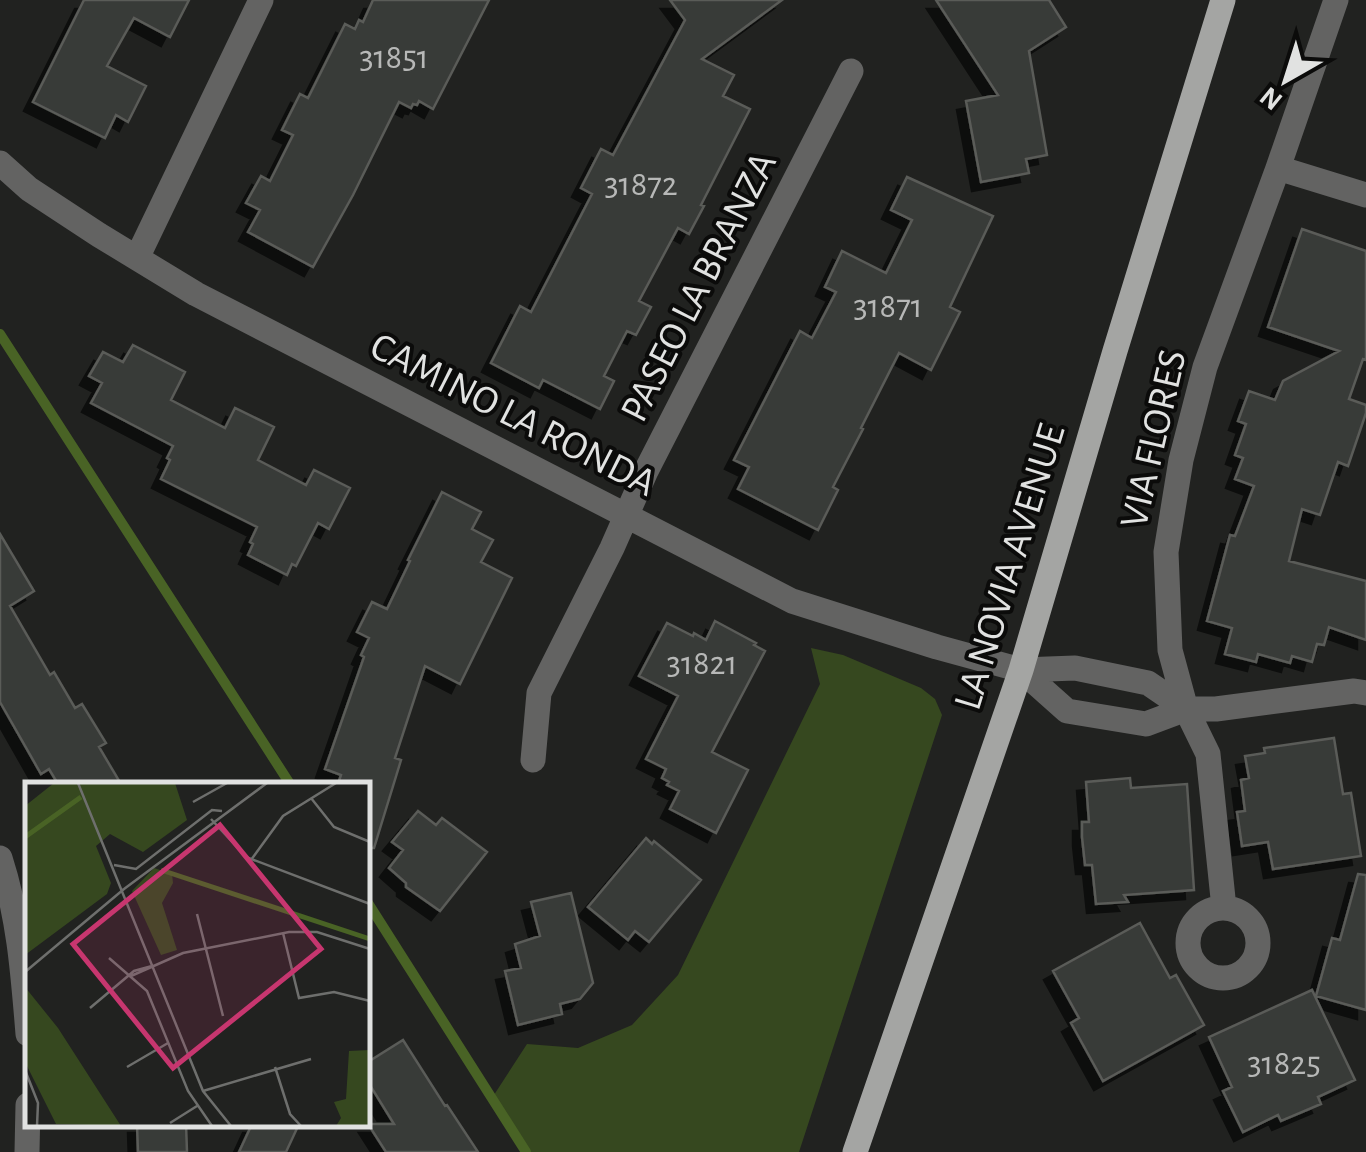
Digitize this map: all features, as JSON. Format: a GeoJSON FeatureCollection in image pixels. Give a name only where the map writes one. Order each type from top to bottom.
{"type":"FeatureCollection","features":[{"type":"Feature","properties":{"kind":"main road","name":"LA NOVIA AVENUE"},"geometry":{"type":"LineString","coordinates":[[855,1152],[1021,670],[1222,0]]}},
{"type":"Feature","properties":{"kind":"street"},"geometry":{"type":"LineString","coordinates":[[137,258],[260,0]]}},
{"type":"Feature","properties":{"kind":"street","name":"VIA FLORES"},"geometry":{"type":"LineString","coordinates":[[1224,908],[1208,754],[1186,709],[1170,650],[1166,552],[1182,460],[1205,366],[1336,0]]}},
{"type":"Feature","properties":{"kind":"street","name":"PASEO LA BRANZA"},"geometry":{"type":"LineString","coordinates":[[533,760],[540,693],[646,471],[852,71]]}},
{"type":"Feature","properties":{"kind":"street","name":"CAMINO LA RONDA"},"geometry":{"type":"LineString","coordinates":[[0,163],[29,189],[196,294],[792,601],[1021,670],[1075,668],[1148,683],[1186,709]]}},
{"type":"Feature","properties":{"kind":"street"},"geometry":{"type":"LineString","coordinates":[[1278,168],[1366,196]]}},
{"type":"Feature","properties":{"kind":"street","name":"CAMINO LA RONDA"},"geometry":{"type":"LineString","coordinates":[[1021,670],[1066,711],[1146,724],[1186,709]]}},
{"type":"Feature","properties":{"kind":"street"},"geometry":{"type":"LineString","coordinates":[[1186,709],[1216,710],[1366,692]]}},
{"type":"Feature","properties":{"kind":"street"},"geometry":{"type":"LineString","coordinates":[[0,858],[22,949],[25,992]]}},
{"type":"Feature","properties":{"kind":"street"},"geometry":{"type":"LineString","coordinates":[[26,1152],[27,1127]]}},
{"type":"Feature","properties":{"kind":"green space"},"geometry":{"type":"Polygon","coordinates":[[[811,648],[843,655],[921,688],[935,699],[942,715],[799,1152],[526,1152],[492,1098],[527,1044],[578,1048],[632,1025],[678,975],[820,684],[811,648]]]}},
{"type":"Feature","properties":{"kind":"building"},"geometry":{"type":"Polygon","coordinates":[[[84,0],[189,0],[170,37],[134,18],[107,66],[146,86],[128,122],[116,115],[105,138],[33,102],[84,0]]]}},
{"type":"Feature","properties":{"kind":"building"},"geometry":{"type":"Polygon","coordinates":[[[373,0],[489,0],[433,109],[419,101],[411,108],[399,102],[313,267],[248,232],[260,210],[246,203],[261,176],[270,181],[293,135],[282,130],[300,94],[308,98],[345,24],[355,29],[359,20],[363,22],[373,0]]]}},
{"type":"Feature","properties":{"kind":"building"},"geometry":{"type":"Polygon","coordinates":[[[670,0],[782,0],[702,59],[734,75],[723,96],[750,109],[689,234],[678,228],[639,301],[651,307],[636,335],[627,331],[604,376],[614,381],[600,409],[543,380],[539,388],[491,363],[520,306],[531,312],[592,194],[581,188],[601,149],[613,155],[685,20],[670,0]]]}},
{"type":"Feature","properties":{"kind":"building"},"geometry":{"type":"Polygon","coordinates":[[[936,0],[1049,0],[1066,27],[1029,51],[1047,155],[1026,159],[1029,173],[981,182],[966,101],[998,95],[936,0]]]}},
{"type":"Feature","properties":{"kind":"building"},"geometry":{"type":"Polygon","coordinates":[[[907,177],[993,216],[950,307],[960,312],[931,370],[899,353],[833,487],[838,490],[818,530],[738,489],[749,467],[734,460],[800,331],[812,338],[836,292],[825,287],[842,251],[886,273],[912,220],[891,210],[907,177]]]}},
{"type":"Feature","properties":{"kind":"building"},"geometry":{"type":"Polygon","coordinates":[[[1302,229],[1366,251],[1366,360],[1363,359],[1349,399],[1366,405],[1366,413],[1348,466],[1338,462],[1320,515],[1302,509],[1289,561],[1366,581],[1366,640],[1329,627],[1324,645],[1317,644],[1312,662],[1292,656],[1290,663],[1258,654],[1256,662],[1225,654],[1232,628],[1207,621],[1230,535],[1235,536],[1254,486],[1235,479],[1243,458],[1235,455],[1246,424],[1238,421],[1249,391],[1275,400],[1283,381],[1339,351],[1268,327],[1302,229]]]}},
{"type":"Feature","properties":{"kind":"building"},"geometry":{"type":"Polygon","coordinates":[[[133,345],[185,372],[171,400],[225,428],[235,408],[274,427],[258,460],[306,485],[314,470],[350,488],[329,529],[318,523],[296,566],[292,564],[287,575],[248,555],[257,527],[161,479],[173,446],[91,403],[102,383],[89,376],[103,352],[123,362],[133,345]]]}},
{"type":"Feature","properties":{"kind":"building"},"geometry":{"type":"Polygon","coordinates":[[[442,492],[481,512],[472,529],[493,540],[481,562],[512,578],[460,684],[425,666],[395,758],[401,760],[374,848],[370,848],[370,782],[339,782],[341,775],[325,769],[369,638],[357,632],[372,602],[387,609],[442,492]]]}},
{"type":"Feature","properties":{"kind":"building"},"geometry":{"type":"Polygon","coordinates":[[[0,534],[34,591],[10,606],[50,675],[54,672],[75,708],[82,704],[106,743],[99,747],[120,782],[57,782],[49,769],[41,774],[0,702],[0,534]]]}},
{"type":"Feature","properties":{"kind":"building"},"geometry":{"type":"Polygon","coordinates":[[[715,621],[765,651],[712,752],[748,770],[716,833],[670,809],[679,791],[662,778],[666,769],[646,759],[678,696],[639,676],[667,623],[706,640],[715,621]]]}},
{"type":"Feature","properties":{"kind":"building"},"geometry":{"type":"Polygon","coordinates":[[[1334,738],[1343,794],[1351,793],[1361,856],[1273,869],[1268,842],[1242,846],[1237,812],[1245,811],[1241,780],[1249,778],[1245,756],[1265,753],[1264,748],[1334,738]]]}},
{"type":"Feature","properties":{"kind":"building"},"geometry":{"type":"Polygon","coordinates":[[[1130,778],[1131,788],[1187,784],[1194,890],[1124,895],[1128,902],[1096,904],[1092,865],[1085,865],[1082,837],[1082,822],[1089,822],[1086,782],[1130,778]]]}},
{"type":"Feature","properties":{"kind":"building"},"geometry":{"type":"Polygon","coordinates":[[[418,811],[436,825],[442,818],[487,852],[440,911],[406,887],[389,868],[403,850],[392,842],[418,811]]]}},
{"type":"Feature","properties":{"kind":"building"},"geometry":{"type":"Polygon","coordinates":[[[646,838],[701,880],[649,942],[635,931],[628,940],[588,907],[646,838]]]}},
{"type":"Feature","properties":{"kind":"building"},"geometry":{"type":"Polygon","coordinates":[[[1358,874],[1366,875],[1366,1010],[1316,996],[1332,938],[1340,940],[1358,874]]]}},
{"type":"Feature","properties":{"kind":"building"},"geometry":{"type":"Polygon","coordinates":[[[571,893],[593,983],[580,999],[560,1004],[562,1014],[518,1025],[505,971],[521,968],[515,944],[540,936],[531,902],[571,893]]]}},
{"type":"Feature","properties":{"kind":"building"},"geometry":{"type":"Polygon","coordinates":[[[1140,923],[1170,978],[1176,975],[1204,1025],[1103,1081],[1071,1023],[1079,1018],[1053,971],[1140,923]]]}},
{"type":"Feature","properties":{"kind":"building"},"geometry":{"type":"Polygon","coordinates":[[[1312,990],[1355,1080],[1318,1097],[1321,1104],[1281,1121],[1278,1115],[1243,1132],[1223,1091],[1232,1087],[1209,1037],[1312,990]]]}},
{"type":"Feature","properties":{"kind":"building"},"geometry":{"type":"Polygon","coordinates":[[[403,1040],[478,1152],[386,1152],[370,1124],[394,1124],[370,1085],[370,1061],[403,1040]]]}},
{"type":"Feature","properties":{"kind":"building"},"geometry":{"type":"Polygon","coordinates":[[[137,1127],[186,1127],[187,1152],[138,1152],[137,1127]]]}},
{"type":"Feature","properties":{"kind":"building"},"geometry":{"type":"Polygon","coordinates":[[[251,1127],[298,1127],[286,1152],[239,1152],[251,1127]]]}},
{"type":"Feature","properties":{"kind":"waterway"},"geometry":{"type":"LineString","coordinates":[[0,334],[289,782]]}},
{"type":"Feature","properties":{"kind":"waterway"},"geometry":{"type":"LineString","coordinates":[[370,906],[526,1152]]}}]}
